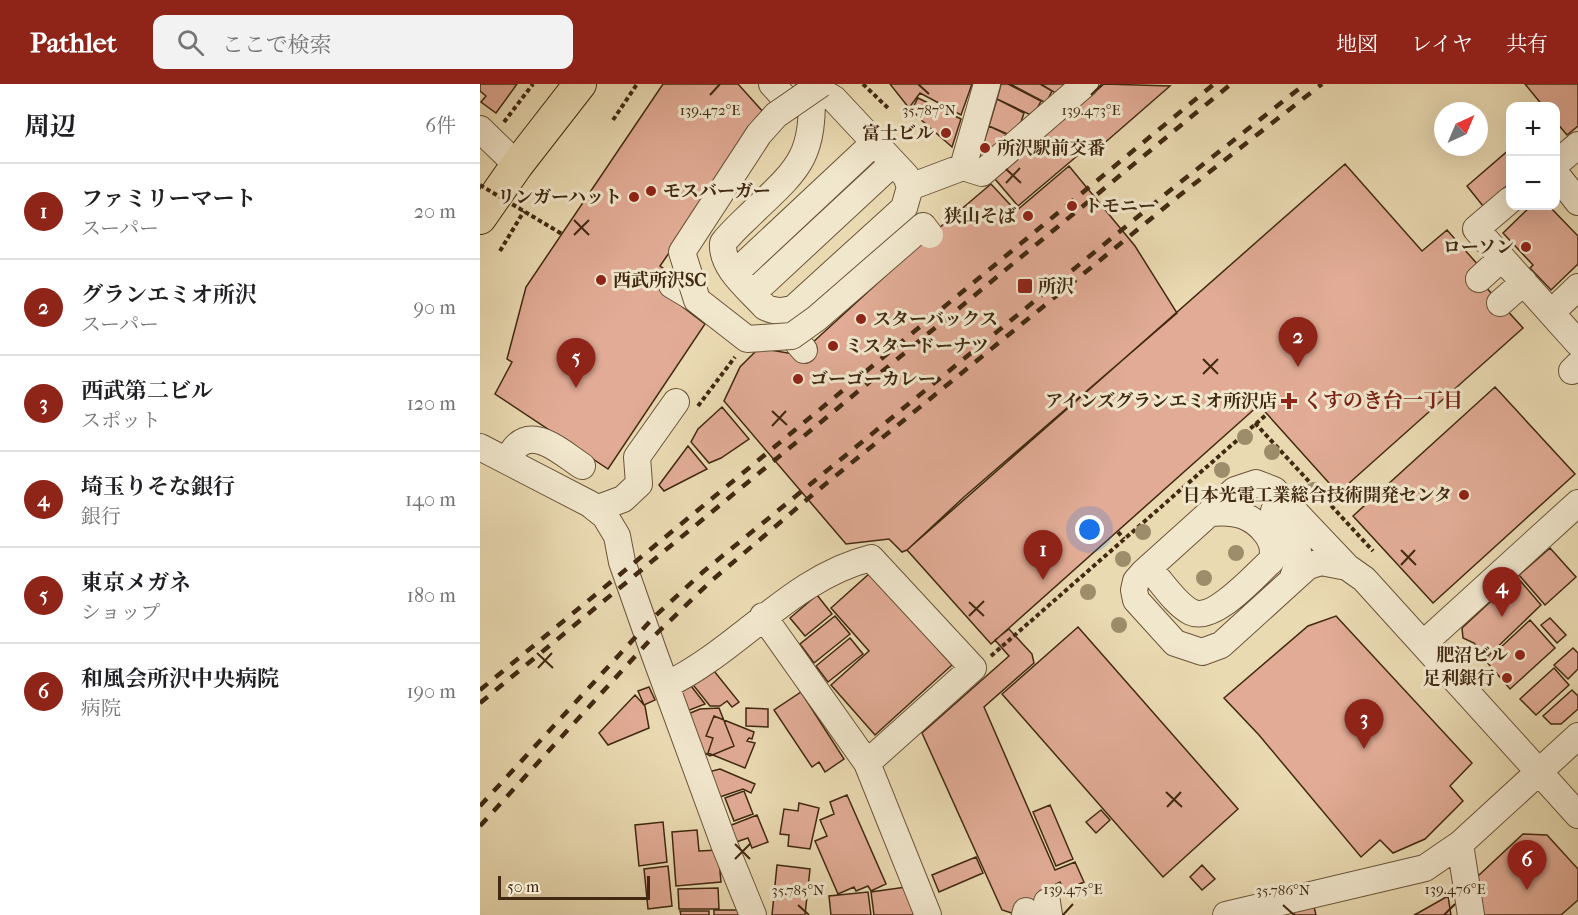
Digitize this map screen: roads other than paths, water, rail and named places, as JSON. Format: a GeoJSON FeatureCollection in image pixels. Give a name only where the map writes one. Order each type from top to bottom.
{"type":"FeatureCollection","features":[{"type":"Feature","properties":{"kind":"main road"},"geometry":{"type":"LineString","coordinates":[[480,218],[517,165],[580,84]]}},
{"type":"Feature","properties":{"kind":"street"},"geometry":{"type":"LineString","coordinates":[[771,84],[791,105]]}},
{"type":"Feature","properties":{"kind":"street"},"geometry":{"type":"LineString","coordinates":[[963,167],[987,84]]}},
{"type":"Feature","properties":{"kind":"street"},"geometry":{"type":"LineString","coordinates":[[910,187],[963,167],[982,172],[1084,84]]}},
{"type":"Feature","properties":{"kind":"street"},"geometry":{"type":"LineString","coordinates":[[697,300],[682,252],[759,134],[776,116],[814,85]]}},
{"type":"Feature","properties":{"kind":"street"},"geometry":{"type":"LineString","coordinates":[[814,85],[834,99],[875,142],[906,176],[910,187],[904,208],[794,308],[774,311],[765,307],[735,273],[722,254],[723,243],[785,181],[804,156],[810,141],[813,121],[814,85]]}},
{"type":"Feature","properties":{"kind":"street"},"geometry":{"type":"LineString","coordinates":[[489,130],[517,165]]}},
{"type":"Feature","properties":{"kind":"street"},"geometry":{"type":"LineString","coordinates":[[735,273],[875,142]]}},
{"type":"Feature","properties":{"kind":"street"},"geometry":{"type":"LineString","coordinates":[[1560,161],[1578,145]]}},
{"type":"Feature","properties":{"kind":"street"},"geometry":{"type":"LineString","coordinates":[[753,293],[893,163]]}},
{"type":"Feature","properties":{"kind":"street"},"geometry":{"type":"LineString","coordinates":[[1560,179],[1578,202]]}},
{"type":"Feature","properties":{"kind":"street"},"geometry":{"type":"LineString","coordinates":[[1506,203],[1476,229],[1578,343]]}},
{"type":"Feature","properties":{"kind":"street"},"geometry":{"type":"LineString","coordinates":[[672,285],[697,300],[747,339],[798,343],[818,318],[923,226],[930,235]]}},
{"type":"Feature","properties":{"kind":"street"},"geometry":{"type":"LineString","coordinates":[[1479,279],[1502,258]]}},
{"type":"Feature","properties":{"kind":"street"},"geometry":{"type":"LineString","coordinates":[[1500,303],[1524,282]]}},
{"type":"Feature","properties":{"kind":"street"},"geometry":{"type":"LineString","coordinates":[[1551,312],[1578,287]]}},
{"type":"Feature","properties":{"kind":"street"},"geometry":{"type":"LineString","coordinates":[[596,509],[623,499],[639,484],[637,458],[676,402]]}},
{"type":"Feature","properties":{"kind":"street"},"geometry":{"type":"LineString","coordinates":[[507,461],[518,445],[532,440],[544,442],[582,466]]}},
{"type":"Feature","properties":{"kind":"street"},"geometry":{"type":"LineString","coordinates":[[480,447],[596,509],[605,516],[617,536],[622,562],[666,685],[753,915]]}},
{"type":"Feature","properties":{"kind":"street"},"geometry":{"type":"LineString","coordinates":[[1347,567],[1321,562],[1308,567],[1221,645],[1202,652],[1175,643],[1136,600],[1134,590],[1136,581],[1149,568],[1235,490],[1256,483],[1275,490],[1347,567],[1364,579],[1578,815]]}},
{"type":"Feature","properties":{"kind":"street"},"geometry":{"type":"LineString","coordinates":[[1235,490],[1252,493],[1289,527],[1298,545],[1300,562],[1292,580]]}},
{"type":"Feature","properties":{"kind":"street"},"geometry":{"type":"LineString","coordinates":[[1423,644],[1578,503]]}},
{"type":"Feature","properties":{"kind":"street"},"geometry":{"type":"LineString","coordinates":[[1149,568],[1192,613],[1207,614],[1219,608],[1271,561],[1274,553],[1272,541],[1255,522],[1243,515],[1210,513]]}},
{"type":"Feature","properties":{"kind":"street"},"geometry":{"type":"LineString","coordinates":[[666,685],[686,676],[764,616],[812,584],[871,558],[973,668],[867,763]]}},
{"type":"Feature","properties":{"kind":"street"},"geometry":{"type":"LineString","coordinates":[[764,616],[867,763],[928,915]]}},
{"type":"Feature","properties":{"kind":"street"},"geometry":{"type":"LineString","coordinates":[[1226,915],[1277,912],[1410,873],[1434,862],[1460,844],[1578,736]]}},
{"type":"Feature","properties":{"kind":"street"},"geometry":{"type":"LineString","coordinates":[[1460,844],[1471,915]]}},
{"type":"Feature","properties":{"kind":"railway"},"geometry":{"type":"LineString","coordinates":[[480,690],[1214,84]]}},
{"type":"Feature","properties":{"kind":"railway"},"geometry":{"type":"LineString","coordinates":[[480,703],[1231,84]]}},
{"type":"Feature","properties":{"kind":"railway"},"geometry":{"type":"LineString","coordinates":[[480,806],[654,617],[704,571],[1173,188],[1305,84]]}},
{"type":"Feature","properties":{"kind":"railway"},"geometry":{"type":"LineString","coordinates":[[480,826],[650,640],[710,582],[817,491],[1180,195],[1322,84]]}},
{"type":"Feature","properties":{"kind":"place","name":"富士ビル"},"geometry":{"type":"Point","coordinates":[946,133]}},
{"type":"Feature","properties":{"kind":"place","name":"所沢駅前交番"},"geometry":{"type":"Point","coordinates":[985,148]}},
{"type":"Feature","properties":{"kind":"place","name":"モスバーガー"},"geometry":{"type":"Point","coordinates":[651,191]}},
{"type":"Feature","properties":{"kind":"place","name":"リンガーハット"},"geometry":{"type":"Point","coordinates":[634,197]}},
{"type":"Feature","properties":{"kind":"place","name":"トモニー"},"geometry":{"type":"Point","coordinates":[1072,206]}},
{"type":"Feature","properties":{"kind":"place","name":"狭山そば"},"geometry":{"type":"Point","coordinates":[1028,216]}},
{"type":"Feature","properties":{"kind":"place","name":"ローソン"},"geometry":{"type":"Point","coordinates":[1526,247]}},
{"type":"Feature","properties":{"kind":"place","name":"西武所沢SC"},"geometry":{"type":"Point","coordinates":[601,280]}},
{"type":"Feature","properties":{"kind":"place","name":"所沢"},"geometry":{"type":"Point","coordinates":[1025,286]}},
{"type":"Feature","properties":{"kind":"place","name":"スターバックス"},"geometry":{"type":"Point","coordinates":[861,319]}},
{"type":"Feature","properties":{"kind":"place","name":"ミスタードーナツ"},"geometry":{"type":"Point","coordinates":[833,346]}},
{"type":"Feature","properties":{"kind":"place","name":"グランエミオ所沢"},"geometry":{"type":"Point","coordinates":[1298,367]}},
{"type":"Feature","properties":{"kind":"place","name":"ゴーゴーカレー"},"geometry":{"type":"Point","coordinates":[798,379]}},
{"type":"Feature","properties":{"kind":"place","name":"東京メガネ"},"geometry":{"type":"Point","coordinates":[576,388]}},
{"type":"Feature","properties":{"kind":"place","name":"アインズグランエミオ所沢店"},"geometry":{"type":"Point","coordinates":[1289,401]}},
{"type":"Feature","properties":{"kind":"place","name":"日本光電工業総合技術開発センタ"},"geometry":{"type":"Point","coordinates":[1464,495]}},
{"type":"Feature","properties":{"kind":"place","name":"ファミリーマート"},"geometry":{"type":"Point","coordinates":[1043,580]}},
{"type":"Feature","properties":{"kind":"place","name":"埼玉りそな銀行"},"geometry":{"type":"Point","coordinates":[1502,617]}},
{"type":"Feature","properties":{"kind":"place","name":"肥沼ビル"},"geometry":{"type":"Point","coordinates":[1520,655]}},
{"type":"Feature","properties":{"kind":"place","name":"足利銀行"},"geometry":{"type":"Point","coordinates":[1507,678]}},
{"type":"Feature","properties":{"kind":"place","name":"西武第二ビル"},"geometry":{"type":"Point","coordinates":[1364,749]}},
{"type":"Feature","properties":{"kind":"place","name":"和風会所沢中央病院"},"geometry":{"type":"Point","coordinates":[1527,890]}},
{"type":"Feature","properties":{"kind":"district","name":"くすのき台一丁目"},"geometry":{"type":"Point","coordinates":[1383,400]}}]}
